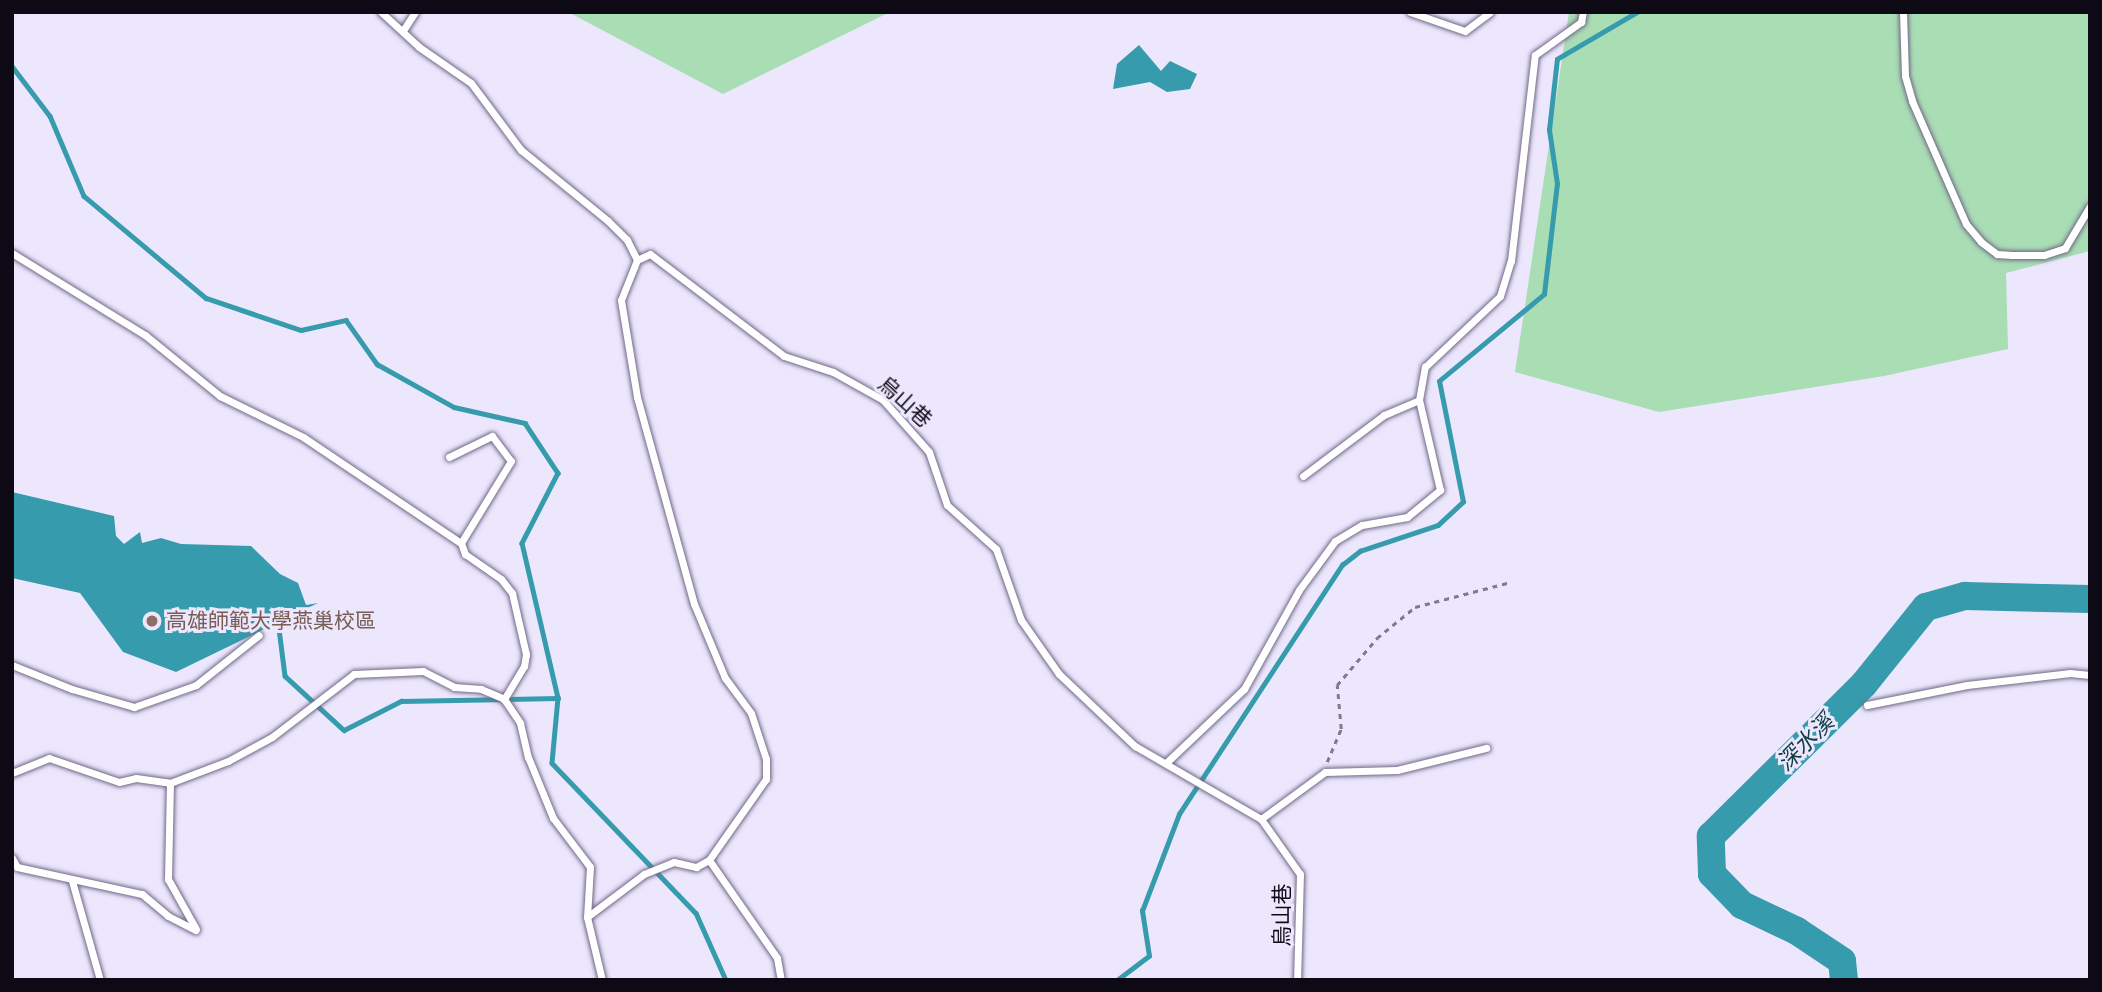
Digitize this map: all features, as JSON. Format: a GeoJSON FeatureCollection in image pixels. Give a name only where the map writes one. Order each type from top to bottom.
{"type":"FeatureCollection","features":[{"type":"Feature","properties":{"kind":"lane"},"geometry":{"type":"LineString","coordinates":[[381,12],[404,29],[419,47],[471,83],[521,150],[608,221],[626,240],[637,260],[621,300],[637,397],[694,604],[725,678],[751,713],[766,759],[766,779],[709,860],[696,867],[674,862],[644,874],[587,917]]}},
{"type":"Feature","properties":{"kind":"lane"},"geometry":{"type":"LineString","coordinates":[[404,29],[415,12]]}},
{"type":"Feature","properties":{"kind":"lane"},"geometry":{"type":"LineString","coordinates":[[1410,12],[1465,32],[1490,12]]}},
{"type":"Feature","properties":{"kind":"lane"},"geometry":{"type":"LineString","coordinates":[[1167,762],[1244,689],[1299,590],[1335,541],[1362,525],[1407,517],[1440,491],[1419,400],[1425,367],[1500,296],[1511,261],[1535,55],[1581,22],[1583,12]]}},
{"type":"Feature","properties":{"kind":"lane"},"geometry":{"type":"LineString","coordinates":[[1903,12],[1905,76],[1912,101],[1966,224],[1981,242],[1997,254],[2012,256],[2065,248],[2090,206]]}},
{"type":"Feature","properties":{"kind":"lane"},"geometry":{"type":"LineString","coordinates":[[12,253],[145,335],[220,396],[303,437],[461,543],[475,564],[501,579],[520,618],[526,642],[524,666],[504,699]]}},
{"type":"Feature","properties":{"kind":"lane","name":"烏山巷"},"geometry":{"type":"LineString","coordinates":[[637,260],[650,254],[784,356],[833,372],[883,400],[929,452],[947,505],[996,549],[1021,620],[1059,674],[1135,746],[1167,762],[1261,819],[1300,874],[1297,980]]}},
{"type":"Feature","properties":{"kind":"lane"},"geometry":{"type":"LineString","coordinates":[[1303,476],[1384,415],[1419,400]]}},
{"type":"Feature","properties":{"kind":"lane"},"geometry":{"type":"LineString","coordinates":[[449,457],[492,436],[511,461],[461,543]]}},
{"type":"Feature","properties":{"kind":"lane"},"geometry":{"type":"LineString","coordinates":[[12,665],[72,689],[134,707],[196,685],[259,635]]}},
{"type":"Feature","properties":{"kind":"lane"},"geometry":{"type":"LineString","coordinates":[[12,773],[49,758],[119,782],[136,778],[170,783],[228,761],[272,737],[354,674],[423,671],[454,687],[481,689],[504,699],[520,723],[528,757],[553,818],[590,867],[587,917],[602,980]]}},
{"type":"Feature","properties":{"kind":"lane"},"geometry":{"type":"LineString","coordinates":[[1867,705],[1967,685],[2070,673],[2090,675]]}},
{"type":"Feature","properties":{"kind":"lane"},"geometry":{"type":"LineString","coordinates":[[1261,819],[1325,772],[1397,770],[1486,748]]}},
{"type":"Feature","properties":{"kind":"lane"},"geometry":{"type":"LineString","coordinates":[[12,858],[17,867],[142,894],[168,916],[196,930],[168,879],[170,783]]}},
{"type":"Feature","properties":{"kind":"lane"},"geometry":{"type":"LineString","coordinates":[[709,860],[777,958],[781,980]]}},
{"type":"Feature","properties":{"kind":"lane"},"geometry":{"type":"LineString","coordinates":[[72,881],[100,980]]}},
{"type":"Feature","properties":{"kind":"path"},"geometry":{"type":"LineString","coordinates":[[1325,772],[1341,729],[1337,685],[1354,660],[1415,607],[1511,582]]}},
{"type":"Feature","properties":{"kind":"green space"},"geometry":{"type":"Polygon","coordinates":[[[568,12],[890,12],[723,94],[568,12]]]}},
{"type":"Feature","properties":{"kind":"green space"},"geometry":{"type":"Polygon","coordinates":[[[1569,12],[2090,12],[2090,251],[2006,273],[2008,349],[1884,376],[1659,412],[1515,372],[1569,12]]]}},
{"type":"Feature","properties":{"kind":"water"},"geometry":{"type":"Polygon","coordinates":[[[1139,45],[1161,71],[1170,61],[1197,74],[1190,89],[1167,92],[1150,82],[1113,89],[1117,64],[1139,45]]]}},
{"type":"Feature","properties":{"kind":"water"},"geometry":{"type":"Polygon","coordinates":[[[12,492],[114,516],[116,536],[124,544],[140,532],[142,543],[161,538],[181,544],[251,546],[280,574],[298,583],[306,605],[318,603],[176,672],[123,652],[80,593],[12,578],[12,492]]]}},
{"type":"Feature","properties":{"kind":"waterway"},"geometry":{"type":"LineString","coordinates":[[1117,980],[1149,956],[1142,911],[1179,814],[1342,565],[1360,551],[1438,525],[1463,502],[1439,381],[1544,294],[1557,184],[1549,130],[1557,59],[1637,12]]}},
{"type":"Feature","properties":{"kind":"waterway"},"geometry":{"type":"LineString","coordinates":[[12,66],[50,116],[84,196],[206,298],[301,330],[346,320],[377,364],[454,407],[525,423],[558,473],[522,543],[558,698]]}},
{"type":"Feature","properties":{"kind":"waterway","name":"深水溪"},"geometry":{"type":"LineString","coordinates":[[1844,980],[1842,961],[1797,931],[1742,905],[1712,874],[1711,836],[1864,684],[1926,607],[1965,596],[2090,599]]}},
{"type":"Feature","properties":{"kind":"waterway"},"geometry":{"type":"LineString","coordinates":[[278,621],[285,676],[344,730],[401,701],[558,698],[552,763],[696,913],[726,980]]}},
{"type":"Feature","properties":{"kind":"place","name":"高雄師範大學燕巢校區"},"geometry":{"type":"Point","coordinates":[152,621]}}]}
